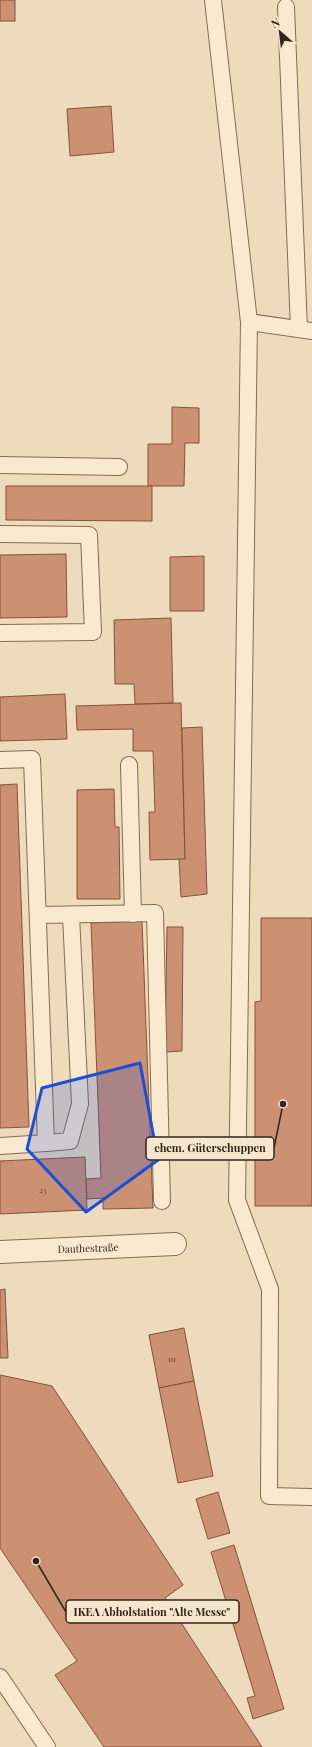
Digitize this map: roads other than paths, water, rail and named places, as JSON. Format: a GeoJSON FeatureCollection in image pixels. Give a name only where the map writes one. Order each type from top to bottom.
{"type":"FeatureCollection","features":[{"type":"Feature","properties":{"kind":"street","name":"Dauthestraße"},"geometry":{"type":"LineString","coordinates":[[0,1252],[175,1244]]}},
{"type":"Feature","properties":{"kind":"lane"},"geometry":{"type":"LineString","coordinates":[[213,0],[249,322],[237,1200],[270,1289],[269,1496],[312,1497]]}},
{"type":"Feature","properties":{"kind":"lane"},"geometry":{"type":"LineString","coordinates":[[249,322],[306,330],[286,7]]}},
{"type":"Feature","properties":{"kind":"lane"},"geometry":{"type":"LineString","coordinates":[[0,465],[119,467]]}},
{"type":"Feature","properties":{"kind":"lane"},"geometry":{"type":"LineString","coordinates":[[0,534],[89,536],[94,632],[0,633]]}},
{"type":"Feature","properties":{"kind":"lane"},"geometry":{"type":"LineString","coordinates":[[0,760],[32,759],[46,1143]]}},
{"type":"Feature","properties":{"kind":"lane"},"geometry":{"type":"LineString","coordinates":[[129,765],[133,914]]}},
{"type":"Feature","properties":{"kind":"lane"},"geometry":{"type":"LineString","coordinates":[[38,915],[71,916],[154,913],[162,1202]]}},
{"type":"Feature","properties":{"kind":"lane"},"geometry":{"type":"LineString","coordinates":[[0,1146],[70,1141],[80,1104],[71,916]]}},
{"type":"Feature","properties":{"kind":"lane"},"geometry":{"type":"LineString","coordinates":[[0,1677],[48,1747]]}},
{"type":"Feature","properties":{"kind":"place","name":"ehem. Güterschuppen"},"geometry":{"type":"Point","coordinates":[283,1104]}},
{"type":"Feature","properties":{"kind":"place","name":"IKEA Abholstation \"Alte Messe\""},"geometry":{"type":"Point","coordinates":[36,1561]}}]}
